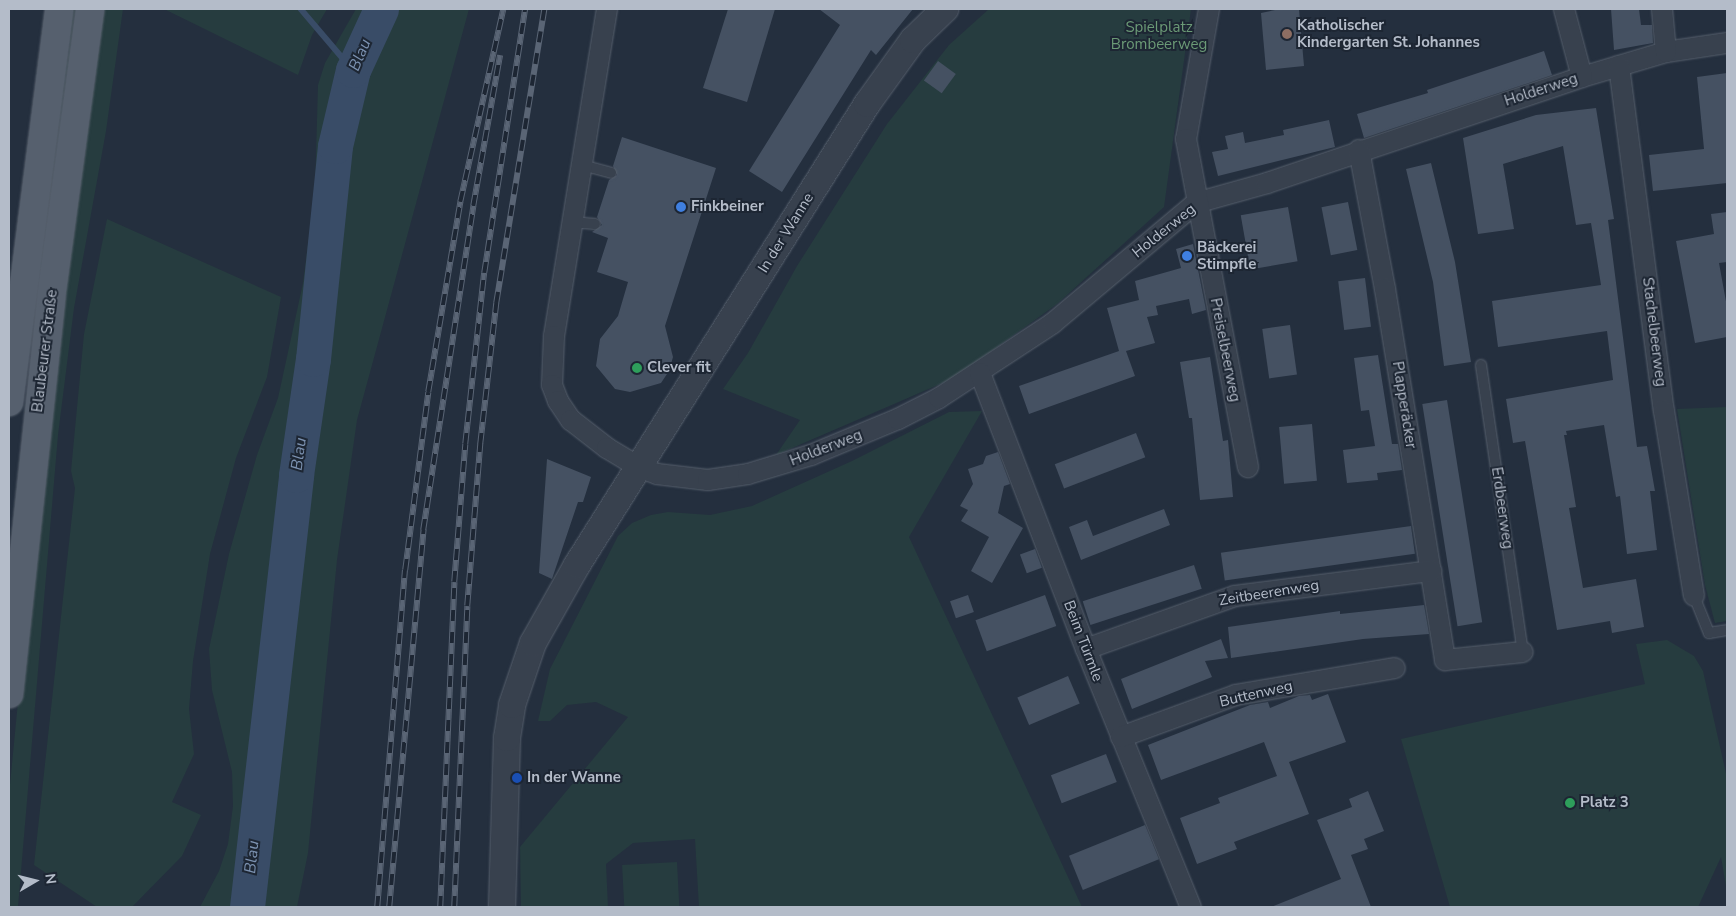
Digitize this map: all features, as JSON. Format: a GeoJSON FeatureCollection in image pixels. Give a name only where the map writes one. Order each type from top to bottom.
{"type":"FeatureCollection","features":[{"type":"Feature","properties":{"kind":"main road","name":"Blaubeurer Straße"},"geometry":{"type":"LineString","coordinates":[[9,402],[59,9]]}},
{"type":"Feature","properties":{"kind":"main road","name":"Blaubeurer Straße"},"geometry":{"type":"LineString","coordinates":[[9,694],[50,298],[90,9]]}},
{"type":"Feature","properties":{"kind":"street"},"geometry":{"type":"LineString","coordinates":[[607,9],[554,336],[552,385],[558,401],[571,420],[587,435],[640,468]]}},
{"type":"Feature","properties":{"kind":"street","name":"In der Wanne"},"geometry":{"type":"LineString","coordinates":[[502,907],[504,767],[517,690],[534,643],[550,610],[867,104],[908,47],[945,9]]}},
{"type":"Feature","properties":{"kind":"street","name":"Preiselbeerweg"},"geometry":{"type":"LineString","coordinates":[[1209,9],[1186,139],[1196,203],[1248,467]]}},
{"type":"Feature","properties":{"kind":"street"},"geometry":{"type":"LineString","coordinates":[[1564,9],[1582,77]]}},
{"type":"Feature","properties":{"kind":"street"},"geometry":{"type":"LineString","coordinates":[[1662,9],[1666,52]]}},
{"type":"Feature","properties":{"kind":"street","name":"Holderweg"},"geometry":{"type":"LineString","coordinates":[[640,468],[691,479],[748,474],[811,455],[863,434],[939,398],[980,373],[1081,301],[1156,234],[1196,203],[1266,183],[1359,150],[1582,77],[1666,52],[1727,43]]}},
{"type":"Feature","properties":{"kind":"street","name":"Stachelbeerweg"},"geometry":{"type":"LineString","coordinates":[[1619,66],[1664,411],[1694,596]]}},
{"type":"Feature","properties":{"kind":"street","name":"Plapperäcker"},"geometry":{"type":"LineString","coordinates":[[1359,150],[1385,289],[1445,660],[1523,652]]}},
{"type":"Feature","properties":{"kind":"street","name":"Beim Türmle"},"geometry":{"type":"LineString","coordinates":[[980,373],[1086,649],[1192,907]]}},
{"type":"Feature","properties":{"kind":"street","name":"Zeitbeerenweg"},"geometry":{"type":"LineString","coordinates":[[1086,649],[1235,596],[1431,571]]}},
{"type":"Feature","properties":{"kind":"street","name":"Buttenweg"},"geometry":{"type":"LineString","coordinates":[[1121,737],[1236,695],[1395,668]]}},
{"type":"Feature","properties":{"kind":"lane"},"geometry":{"type":"LineString","coordinates":[[582,165],[611,173]]}},
{"type":"Feature","properties":{"kind":"lane"},"geometry":{"type":"LineString","coordinates":[[572,222],[595,224]]}},
{"type":"Feature","properties":{"kind":"lane","name":"Erdbeerweg"},"geometry":{"type":"LineString","coordinates":[[1481,365],[1523,652]]}},
{"type":"Feature","properties":{"kind":"lane"},"geometry":{"type":"LineString","coordinates":[[1694,596],[1709,633],[1727,630]]}},
{"type":"Feature","properties":{"kind":"green space"},"geometry":{"type":"Polygon","coordinates":[[[71,9],[79,9],[43,282],[33,286],[71,9]]]}},
{"type":"Feature","properties":{"kind":"green space"},"geometry":{"type":"Polygon","coordinates":[[[100,9],[123,9],[106,131],[74,308],[58,435],[18,907],[9,907],[9,795],[44,432],[100,9]]]}},
{"type":"Feature","properties":{"kind":"green space"},"geometry":{"type":"Polygon","coordinates":[[[164,9],[327,9],[312,35],[298,75],[164,9]]]}},
{"type":"Feature","properties":{"kind":"green space"},"geometry":{"type":"Polygon","coordinates":[[[356,9],[469,9],[357,420],[337,560],[308,853],[297,907],[200,907],[219,871],[228,844],[233,806],[232,772],[212,690],[209,649],[229,554],[257,455],[278,398],[303,283],[315,190],[318,85],[325,63],[356,9]]]}},
{"type":"Feature","properties":{"kind":"green space","name":"Spielplatz Brombeerweg"},"geometry":{"type":"Polygon","coordinates":[[[989,9],[1191,9],[1164,207],[1057,304],[954,378],[776,455],[800,420],[723,389],[748,353],[797,266],[887,124],[949,45],[989,9]]]}},
{"type":"Feature","properties":{"kind":"green space"},"geometry":{"type":"Polygon","coordinates":[[[107,219],[281,297],[267,377],[236,458],[210,554],[193,661],[189,709],[194,754],[172,802],[201,815],[182,856],[132,907],[97,907],[34,865],[75,488],[71,471],[84,334],[107,219]]]}},
{"type":"Feature","properties":{"kind":"green space"},"geometry":{"type":"Polygon","coordinates":[[[1727,407],[1727,621],[1715,623],[1705,585],[1677,409],[1727,407]]]}},
{"type":"Feature","properties":{"kind":"green space"},"geometry":{"type":"Polygon","coordinates":[[[982,411],[909,537],[1082,907],[699,907],[695,839],[633,843],[606,864],[608,907],[521,907],[520,847],[628,717],[596,702],[567,705],[550,721],[538,721],[550,669],[618,536],[632,523],[651,515],[668,512],[710,515],[752,506],[852,461],[949,412],[982,411]]]}},
{"type":"Feature","properties":{"kind":"green space","name":"Platz 3"},"geometry":{"type":"Polygon","coordinates":[[[1667,640],[1694,656],[1703,671],[1727,778],[1727,892],[1721,857],[1698,907],[1450,907],[1401,739],[1645,684],[1636,644],[1667,640]]]}},
{"type":"Feature","properties":{"kind":"green space"},"geometry":{"type":"Polygon","coordinates":[[[677,862],[679,907],[624,907],[622,865],[677,862]]]}},
{"type":"Feature","properties":{"kind":"building"},"geometry":{"type":"Polygon","coordinates":[[[728,9],[775,9],[747,102],[703,88],[728,9]]]}},
{"type":"Feature","properties":{"kind":"building"},"geometry":{"type":"Polygon","coordinates":[[[819,9],[913,9],[876,55],[871,50],[782,192],[749,171],[840,25],[819,9]]]}},
{"type":"Feature","properties":{"kind":"building"},"geometry":{"type":"Polygon","coordinates":[[[1280,9],[1299,9],[1304,66],[1266,70],[1261,13],[1280,9]]]}},
{"type":"Feature","properties":{"kind":"building"},"geometry":{"type":"Polygon","coordinates":[[[1611,9],[1639,9],[1641,25],[1652,25],[1653,43],[1614,50],[1611,9]]]}},
{"type":"Feature","properties":{"kind":"building"},"geometry":{"type":"Polygon","coordinates":[[[1544,51],[1552,75],[1364,138],[1357,114],[1428,93],[1427,90],[1544,51]]]}},
{"type":"Feature","properties":{"kind":"building"},"geometry":{"type":"Polygon","coordinates":[[[938,61],[956,74],[942,93],[924,80],[938,61]]]}},
{"type":"Feature","properties":{"kind":"building"},"geometry":{"type":"Polygon","coordinates":[[[1727,73],[1727,183],[1653,191],[1649,155],[1704,149],[1697,77],[1727,73]]]}},
{"type":"Feature","properties":{"kind":"building"},"geometry":{"type":"Polygon","coordinates":[[[1596,108],[1614,219],[1608,220],[1637,447],[1647,446],[1655,491],[1650,491],[1657,550],[1627,554],[1620,496],[1616,497],[1604,425],[1566,431],[1567,435],[1564,435],[1576,507],[1569,508],[1583,588],[1636,579],[1644,627],[1612,633],[1610,621],[1557,630],[1525,441],[1513,443],[1506,399],[1613,380],[1607,331],[1498,347],[1492,301],[1601,285],[1591,223],[1576,225],[1563,146],[1503,164],[1514,229],[1478,234],[1463,138],[1536,115],[1596,108]]]}},
{"type":"Feature","properties":{"kind":"building"},"geometry":{"type":"Polygon","coordinates":[[[1329,120],[1335,147],[1218,176],[1212,152],[1228,149],[1225,136],[1243,132],[1245,143],[1284,135],[1283,130],[1329,120]]]}},
{"type":"Feature","properties":{"kind":"building"},"geometry":{"type":"Polygon","coordinates":[[[622,137],[716,168],[665,326],[673,357],[669,371],[661,383],[630,392],[615,389],[596,366],[600,339],[618,316],[628,282],[597,272],[608,238],[592,232],[602,225],[597,217],[609,180],[617,175],[613,166],[622,137]]]}},
{"type":"Feature","properties":{"kind":"building"},"geometry":{"type":"Polygon","coordinates":[[[1431,163],[1455,262],[1471,362],[1444,366],[1433,282],[1406,169],[1431,163]]]}},
{"type":"Feature","properties":{"kind":"building"},"geometry":{"type":"Polygon","coordinates":[[[1348,202],[1357,250],[1331,255],[1321,207],[1348,202]]]}},
{"type":"Feature","properties":{"kind":"building"},"geometry":{"type":"Polygon","coordinates":[[[1288,207],[1298,261],[1250,269],[1241,215],[1288,207]]]}},
{"type":"Feature","properties":{"kind":"building"},"geometry":{"type":"Polygon","coordinates":[[[1727,212],[1727,262],[1719,263],[1727,307],[1727,337],[1695,343],[1676,241],[1714,234],[1711,214],[1727,212]]]}},
{"type":"Feature","properties":{"kind":"building"},"geometry":{"type":"Polygon","coordinates":[[[1193,244],[1206,310],[1192,314],[1189,299],[1156,306],[1158,315],[1147,317],[1155,343],[1126,351],[1135,376],[1029,414],[1019,386],[1119,351],[1107,308],[1139,300],[1135,281],[1181,268],[1176,249],[1193,244]]]}},
{"type":"Feature","properties":{"kind":"building"},"geometry":{"type":"Polygon","coordinates":[[[1365,278],[1371,327],[1344,330],[1338,281],[1365,278]]]}},
{"type":"Feature","properties":{"kind":"building"},"geometry":{"type":"Polygon","coordinates":[[[1290,325],[1297,375],[1269,378],[1262,329],[1290,325]]]}},
{"type":"Feature","properties":{"kind":"building"},"geometry":{"type":"Polygon","coordinates":[[[1378,355],[1392,444],[1398,444],[1402,470],[1377,473],[1378,480],[1347,483],[1343,450],[1375,446],[1369,410],[1361,411],[1354,358],[1378,355]]]}},
{"type":"Feature","properties":{"kind":"building"},"geometry":{"type":"Polygon","coordinates":[[[1210,357],[1223,441],[1228,440],[1233,497],[1200,500],[1192,418],[1189,418],[1180,362],[1210,357]]]}},
{"type":"Feature","properties":{"kind":"building"},"geometry":{"type":"Polygon","coordinates":[[[1447,400],[1482,622],[1458,626],[1422,404],[1447,400]]]}},
{"type":"Feature","properties":{"kind":"building"},"geometry":{"type":"Polygon","coordinates":[[[1312,424],[1317,481],[1284,484],[1279,427],[1312,424]]]}},
{"type":"Feature","properties":{"kind":"building"},"geometry":{"type":"Polygon","coordinates":[[[1136,433],[1145,457],[1064,488],[1055,464],[1136,433]]]}},
{"type":"Feature","properties":{"kind":"building"},"geometry":{"type":"Polygon","coordinates":[[[998,452],[1010,484],[1004,486],[998,513],[1023,528],[992,583],[971,571],[989,537],[961,521],[968,510],[960,506],[973,484],[968,469],[983,464],[986,456],[998,452]]]}},
{"type":"Feature","properties":{"kind":"building"},"geometry":{"type":"Polygon","coordinates":[[[547,459],[591,477],[583,502],[578,502],[552,579],[539,573],[547,459]]]}},
{"type":"Feature","properties":{"kind":"building"},"geometry":{"type":"Polygon","coordinates":[[[1164,509],[1170,525],[1081,560],[1069,527],[1087,520],[1093,536],[1164,509]]]}},
{"type":"Feature","properties":{"kind":"building"},"geometry":{"type":"Polygon","coordinates":[[[1411,526],[1415,554],[1225,580],[1221,553],[1411,526]]]}},
{"type":"Feature","properties":{"kind":"building"},"geometry":{"type":"Polygon","coordinates":[[[1035,549],[1042,568],[1027,573],[1020,554],[1035,549]]]}},
{"type":"Feature","properties":{"kind":"building"},"geometry":{"type":"Polygon","coordinates":[[[1194,565],[1202,589],[1090,625],[1083,601],[1194,565]]]}},
{"type":"Feature","properties":{"kind":"building"},"geometry":{"type":"Polygon","coordinates":[[[968,595],[974,612],[956,618],[950,601],[968,595]]]}},
{"type":"Feature","properties":{"kind":"building"},"geometry":{"type":"Polygon","coordinates":[[[1045,595],[1056,626],[987,651],[975,620],[1045,595]]]}},
{"type":"Feature","properties":{"kind":"building"},"geometry":{"type":"Polygon","coordinates":[[[1424,605],[1429,634],[1363,639],[1231,658],[1228,627],[1340,611],[1340,614],[1424,605]]]}},
{"type":"Feature","properties":{"kind":"building"},"geometry":{"type":"Polygon","coordinates":[[[1221,639],[1228,658],[1205,661],[1212,677],[1132,709],[1121,679],[1221,639]]]}},
{"type":"Feature","properties":{"kind":"building"},"geometry":{"type":"Polygon","coordinates":[[[1068,676],[1080,704],[1029,725],[1017,697],[1068,676]]]}},
{"type":"Feature","properties":{"kind":"building"},"geometry":{"type":"Polygon","coordinates":[[[1328,694],[1346,742],[1289,762],[1309,814],[1234,842],[1237,849],[1197,864],[1180,818],[1220,803],[1218,798],[1277,776],[1264,742],[1161,780],[1148,745],[1250,705],[1268,702],[1270,708],[1299,696],[1310,695],[1312,700],[1328,694]]]}},
{"type":"Feature","properties":{"kind":"building"},"geometry":{"type":"Polygon","coordinates":[[[1106,754],[1117,782],[1062,803],[1051,775],[1106,754]]]}},
{"type":"Feature","properties":{"kind":"building"},"geometry":{"type":"Polygon","coordinates":[[[1368,791],[1384,831],[1364,839],[1368,849],[1351,855],[1371,907],[1271,907],[1341,879],[1317,820],[1352,807],[1349,799],[1368,791]]]}},
{"type":"Feature","properties":{"kind":"building"},"geometry":{"type":"Polygon","coordinates":[[[1145,825],[1159,859],[1083,890],[1069,856],[1145,825]]]}},
{"type":"Feature","properties":{"kind":"waterway"},"geometry":{"type":"LineString","coordinates":[[301,9],[353,70]]}},
{"type":"Feature","properties":{"kind":"waterway","name":"Blau"},"geometry":{"type":"LineString","coordinates":[[247,907],[296,475],[313,359],[335,146],[353,70],[381,9]]}},
{"type":"Feature","properties":{"kind":"railway"},"geometry":{"type":"LineString","coordinates":[[377,907],[405,570],[428,392],[460,202],[503,9]]}},
{"type":"Feature","properties":{"kind":"railway"},"geometry":{"type":"LineString","coordinates":[[440,907],[454,582],[465,444],[484,273],[525,9]]}},
{"type":"Feature","properties":{"kind":"railway"},"geometry":{"type":"LineString","coordinates":[[454,907],[467,606],[480,444],[496,303],[544,9]]}},
{"type":"Feature","properties":{"kind":"railway"},"geometry":{"type":"LineString","coordinates":[[389,907],[423,530],[473,206],[500,55]]}},
{"type":"Feature","properties":{"kind":"place","name":"Katholischer Kindergarten St. Johannes"},"geometry":{"type":"Point","coordinates":[1287,34]}},
{"type":"Feature","properties":{"kind":"place","name":"Finkbeiner"},"geometry":{"type":"Point","coordinates":[681,207]}},
{"type":"Feature","properties":{"kind":"place","name":"Bäckerei Stimpfle"},"geometry":{"type":"Point","coordinates":[1187,256]}},
{"type":"Feature","properties":{"kind":"place","name":"Clever fit"},"geometry":{"type":"Point","coordinates":[637,368]}},
{"type":"Feature","properties":{"kind":"place","name":"In der Wanne"},"geometry":{"type":"Point","coordinates":[517,778]}},
{"type":"Feature","properties":{"kind":"place","name":"Platz 3"},"geometry":{"type":"Point","coordinates":[1570,803]}}]}
